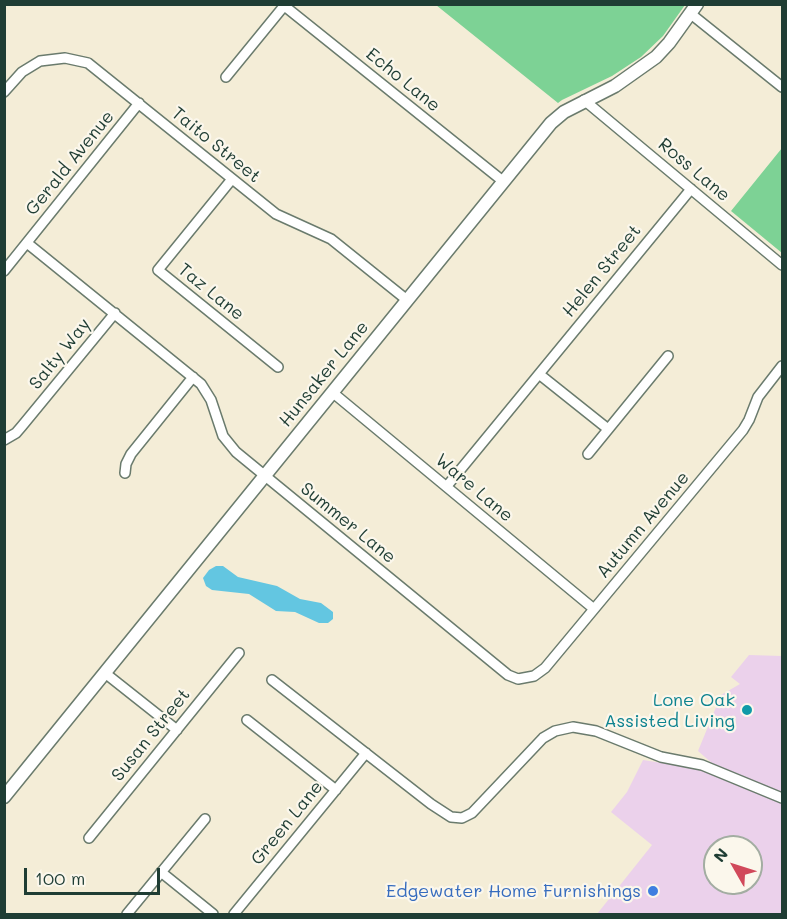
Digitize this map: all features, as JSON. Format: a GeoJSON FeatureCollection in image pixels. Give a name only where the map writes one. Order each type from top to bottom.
{"type":"FeatureCollection","features":[{"type":"Feature","properties":{"kind":"street"},"geometry":{"type":"LineString","coordinates":[[226,77],[283,5]]}},
{"type":"Feature","properties":{"kind":"street","name":"Echo Lane"},"geometry":{"type":"LineString","coordinates":[[283,5],[504,182]]}},
{"type":"Feature","properties":{"kind":"street"},"geometry":{"type":"LineString","coordinates":[[694,9],[783,87]]}},
{"type":"Feature","properties":{"kind":"street","name":"Hunsaker Lane"},"geometry":{"type":"LineString","coordinates":[[4,797],[551,123],[564,112],[615,86],[649,63],[669,43],[694,9]]}},
{"type":"Feature","properties":{"kind":"street","name":"Taito Street"},"geometry":{"type":"LineString","coordinates":[[4,92],[22,72],[33,64],[52,58],[70,58],[94,67],[279,216],[318,232],[335,242],[407,300]]}},
{"type":"Feature","properties":{"kind":"street","name":"Ross Lane"},"geometry":{"type":"LineString","coordinates":[[584,100],[783,265]]}},
{"type":"Feature","properties":{"kind":"street","name":"Gerald Avenue"},"geometry":{"type":"LineString","coordinates":[[4,271],[139,103]]}},
{"type":"Feature","properties":{"kind":"street","name":"Taz Lane"},"geometry":{"type":"LineString","coordinates":[[232,179],[158,270],[278,367]]}},
{"type":"Feature","properties":{"kind":"street","name":"Helen Street"},"geometry":{"type":"LineString","coordinates":[[447,486],[691,189]]}},
{"type":"Feature","properties":{"kind":"street","name":"Summer Lane"},"geometry":{"type":"LineString","coordinates":[[27,243],[204,387],[209,395],[220,429],[236,452],[508,675]]}},
{"type":"Feature","properties":{"kind":"street","name":"Salty Way"},"geometry":{"type":"LineString","coordinates":[[4,440],[16,433],[115,313]]}},
{"type":"Feature","properties":{"kind":"street"},"geometry":{"type":"LineString","coordinates":[[588,454],[668,356]]}},
{"type":"Feature","properties":{"kind":"street"},"geometry":{"type":"LineString","coordinates":[[539,374],[608,429]]}},
{"type":"Feature","properties":{"kind":"street","name":"Autumn Avenue"},"geometry":{"type":"LineString","coordinates":[[508,675],[523,679],[542,671],[743,430],[758,397],[780,374]]}},
{"type":"Feature","properties":{"kind":"street"},"geometry":{"type":"LineString","coordinates":[[125,473],[127,460],[131,454],[193,377]]}},
{"type":"Feature","properties":{"kind":"street","name":"Ware Lane"},"geometry":{"type":"LineString","coordinates":[[332,392],[594,609]]}},
{"type":"Feature","properties":{"kind":"street","name":"Susan Street"},"geometry":{"type":"LineString","coordinates":[[89,838],[239,653]]}},
{"type":"Feature","properties":{"kind":"street"},"geometry":{"type":"LineString","coordinates":[[105,673],[177,730]]}},
{"type":"Feature","properties":{"kind":"street"},"geometry":{"type":"LineString","coordinates":[[272,680],[441,812],[454,818],[472,813],[543,738],[555,731],[573,727],[590,729],[661,758],[702,765],[783,798]]}},
{"type":"Feature","properties":{"kind":"street"},"geometry":{"type":"LineString","coordinates":[[248,720],[336,790]]}},
{"type":"Feature","properties":{"kind":"street","name":"Green Lane"},"geometry":{"type":"LineString","coordinates":[[234,915],[366,753]]}},
{"type":"Feature","properties":{"kind":"street"},"geometry":{"type":"LineString","coordinates":[[127,915],[205,819]]}},
{"type":"Feature","properties":{"kind":"street"},"geometry":{"type":"LineString","coordinates":[[161,872],[213,915]]}},
{"type":"Feature","properties":{"kind":"shaded area"},"geometry":{"type":"Polygon","coordinates":[[[749,655],[782,656],[782,793],[713,764],[698,751],[721,695],[740,684],[731,677],[749,655]]]}},
{"type":"Feature","properties":{"kind":"shaded area"},"geometry":{"type":"Polygon","coordinates":[[[643,760],[691,765],[782,801],[782,914],[597,914],[652,845],[611,812],[627,792],[643,760]]]}},
{"type":"Feature","properties":{"kind":"green space"},"geometry":{"type":"Polygon","coordinates":[[[436,5],[685,5],[663,36],[641,57],[612,76],[558,103],[436,5]]]}},
{"type":"Feature","properties":{"kind":"green space"},"geometry":{"type":"Polygon","coordinates":[[[782,148],[782,253],[731,211],[782,148]]]}},
{"type":"Feature","properties":{"kind":"water"},"geometry":{"type":"Polygon","coordinates":[[[216,566],[223,566],[238,577],[277,586],[300,599],[321,603],[333,612],[333,619],[328,623],[319,623],[295,612],[276,611],[249,594],[212,590],[206,586],[203,578],[209,570],[216,566]]]}},
{"type":"Feature","properties":{"kind":"place","name":"Lone Oak Assisted Living"},"geometry":{"type":"Point","coordinates":[747,710]}},
{"type":"Feature","properties":{"kind":"place","name":"Edgewater Home Furnishings"},"geometry":{"type":"Point","coordinates":[653,891]}}]}
